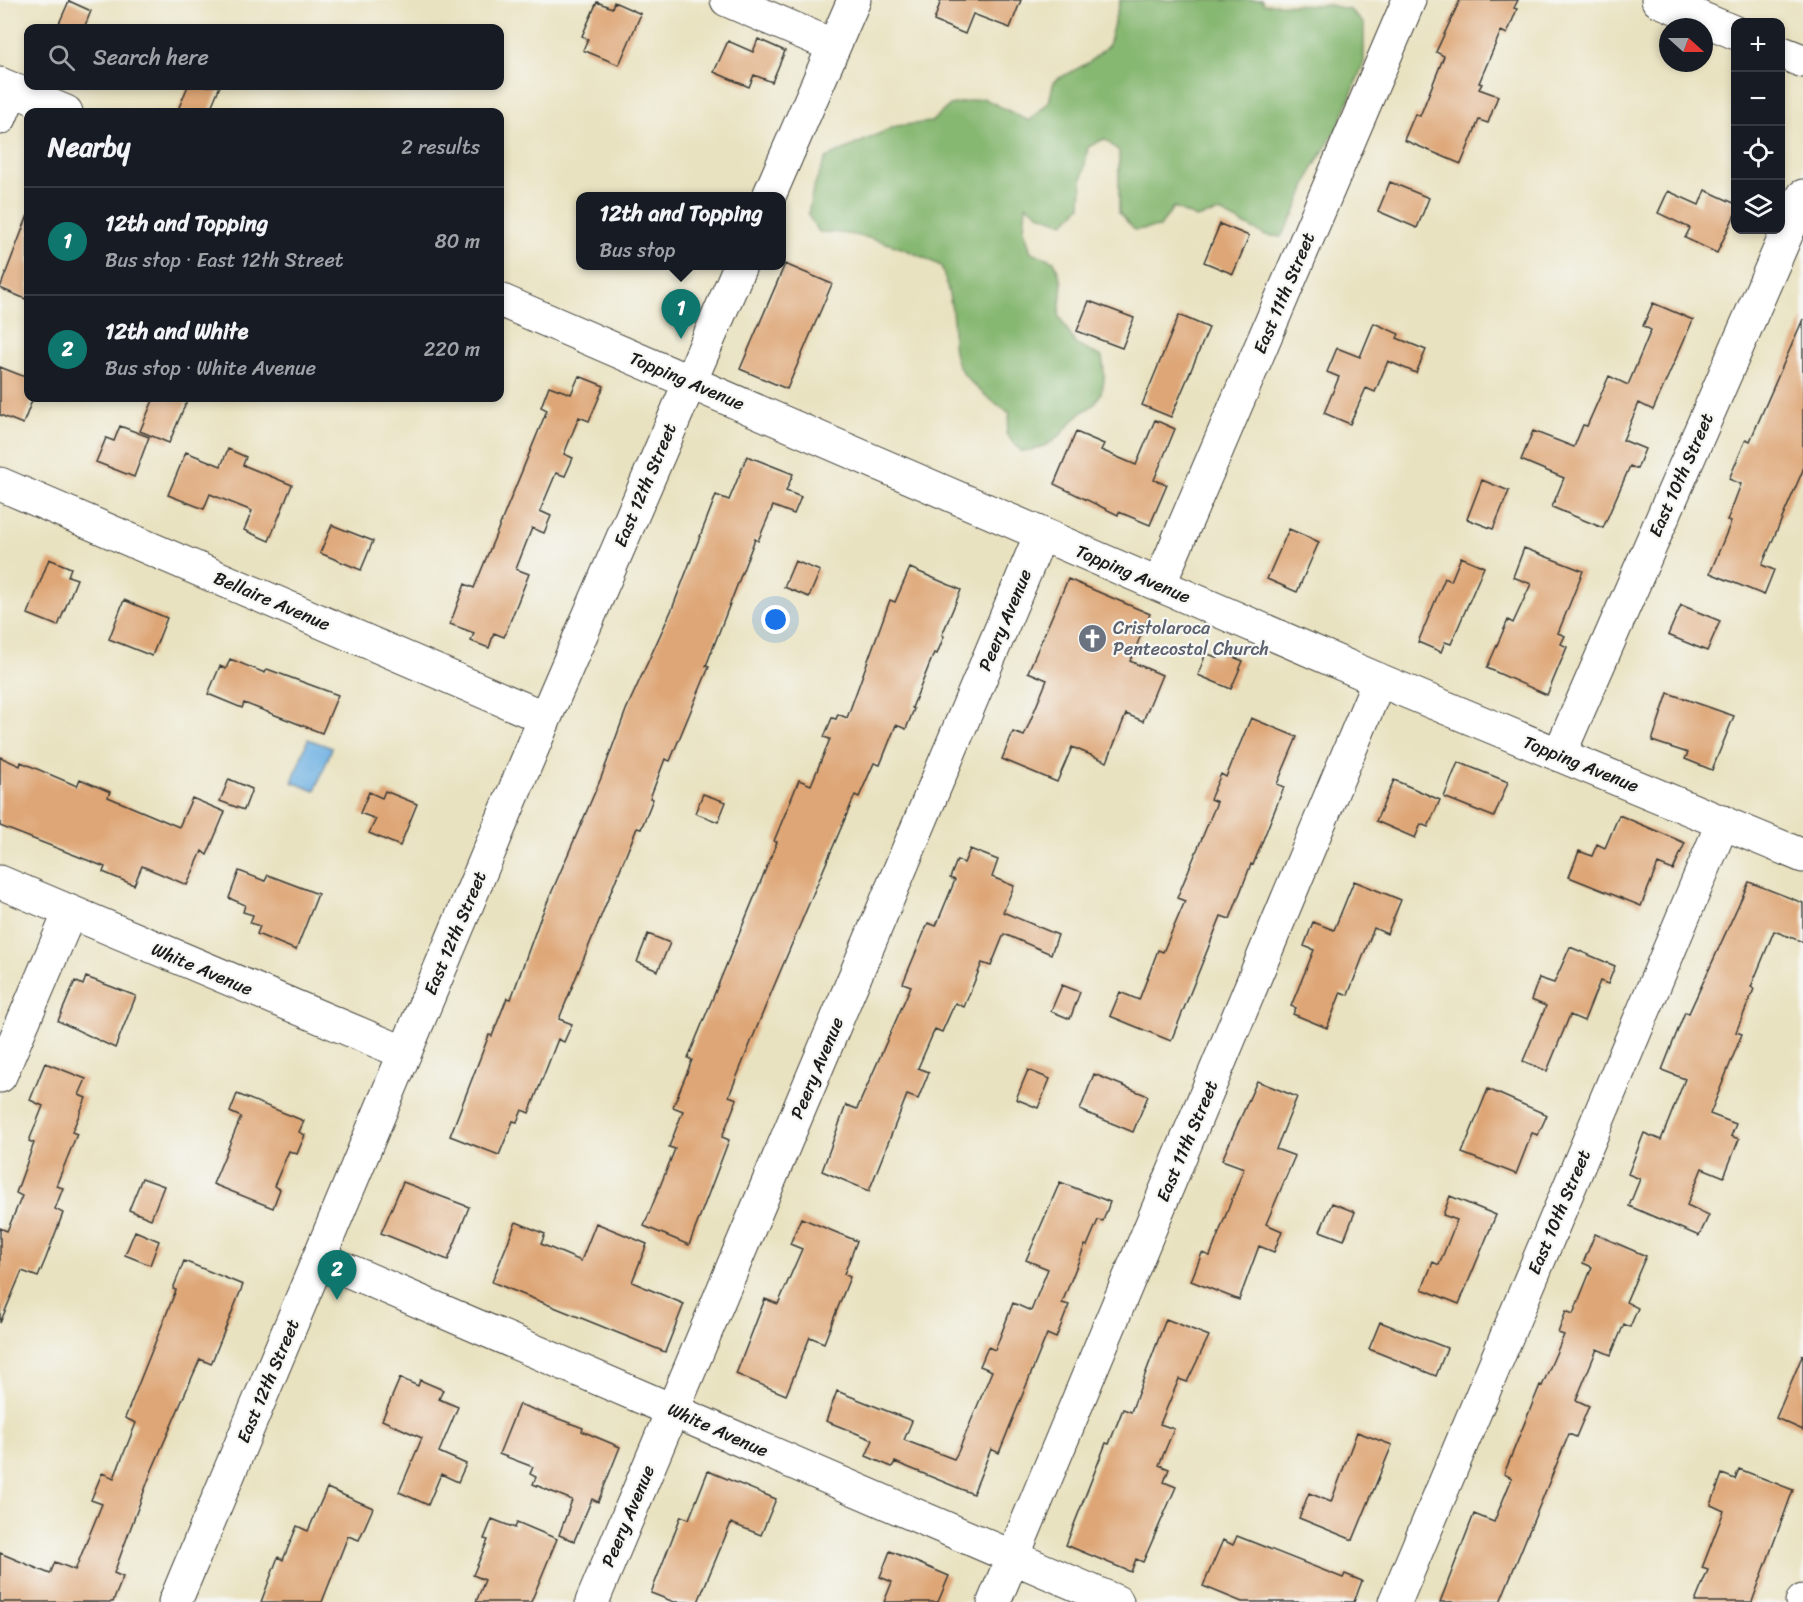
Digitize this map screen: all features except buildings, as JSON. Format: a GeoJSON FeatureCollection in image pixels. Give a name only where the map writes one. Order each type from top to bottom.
{"type":"FeatureCollection","features":[{"type":"Feature","properties":{"kind":"street"},"geometry":{"type":"LineString","coordinates":[[728,0],[834,46]]}},
{"type":"Feature","properties":{"kind":"street"},"geometry":{"type":"LineString","coordinates":[[771,192],[854,0]]}},
{"type":"Feature","properties":{"kind":"street","name":"East 11th Street"},"geometry":{"type":"LineString","coordinates":[[1159,585],[1408,0]]}},
{"type":"Feature","properties":{"kind":"street"},"geometry":{"type":"LineString","coordinates":[[1658,0],[1731,31]]}},
{"type":"Feature","properties":{"kind":"street"},"geometry":{"type":"LineString","coordinates":[[1785,54],[1803,61]]}},
{"type":"Feature","properties":{"kind":"street"},"geometry":{"type":"LineString","coordinates":[[4,97],[49,108]]}},
{"type":"Feature","properties":{"kind":"street","name":"East 10th Street"},"geometry":{"type":"LineString","coordinates":[[1559,754],[1803,196]]}},
{"type":"Feature","properties":{"kind":"street","name":"East 12th Street"},"geometry":{"type":"LineString","coordinates":[[175,1602],[545,718],[738,270]]}},
{"type":"Feature","properties":{"kind":"street","name":"Topping Avenue"},"geometry":{"type":"LineString","coordinates":[[504,302],[1380,680],[1803,856]]}},
{"type":"Feature","properties":{"kind":"street","name":"Bellaire Avenue"},"geometry":{"type":"LineString","coordinates":[[0,484],[545,718]]}},
{"type":"Feature","properties":{"kind":"street","name":"Peery Avenue"},"geometry":{"type":"LineString","coordinates":[[592,1602],[1041,534]]}},
{"type":"Feature","properties":{"kind":"street","name":"East 11th Street"},"geometry":{"type":"LineString","coordinates":[[994,1602],[1380,680]]}},
{"type":"Feature","properties":{"kind":"street","name":"East 10th Street"},"geometry":{"type":"LineString","coordinates":[[1395,1602],[1723,822]]}},
{"type":"Feature","properties":{"kind":"street","name":"White Avenue"},"geometry":{"type":"LineString","coordinates":[[0,882],[405,1053]]}},
{"type":"Feature","properties":{"kind":"street"},"geometry":{"type":"LineString","coordinates":[[0,1076],[70,912]]}},
{"type":"Feature","properties":{"kind":"street","name":"White Avenue"},"geometry":{"type":"LineString","coordinates":[[319,1258],[1117,1602]]}},
{"type":"Feature","properties":{"kind":"green space"},"geometry":{"type":"Polygon","coordinates":[[[1120,0],[1262,0],[1263,4],[1329,5],[1350,10],[1364,24],[1364,62],[1339,125],[1313,168],[1295,213],[1281,237],[1265,235],[1220,212],[1196,218],[1173,207],[1160,227],[1135,230],[1119,213],[1119,151],[1104,139],[1088,147],[1082,180],[1081,206],[1064,223],[1039,214],[1026,205],[1024,229],[1031,252],[1054,261],[1062,282],[1059,316],[1076,345],[1102,357],[1104,375],[1099,398],[1093,405],[1078,415],[1047,445],[1022,452],[1006,434],[1010,413],[972,384],[960,369],[953,347],[952,307],[941,266],[912,252],[867,237],[819,232],[808,215],[813,189],[826,158],[896,126],[931,122],[950,105],[983,98],[1029,121],[1049,102],[1054,81],[1088,63],[1108,46],[1120,0]]]}},
{"type":"Feature","properties":{"kind":"water"},"geometry":{"type":"Polygon","coordinates":[[[308,739],[332,748],[315,791],[292,782],[308,739]]]}},
{"type":"Feature","properties":{"kind":"place","name":"12th and Topping"},"geometry":{"type":"Point","coordinates":[681,339]}},
{"type":"Feature","properties":{"kind":"place","name":"Cristolaroca Pentecostal Church"},"geometry":{"type":"Point","coordinates":[1092,638]}},
{"type":"Feature","properties":{"kind":"place","name":"12th and White"},"geometry":{"type":"Point","coordinates":[337,1300]}}]}
